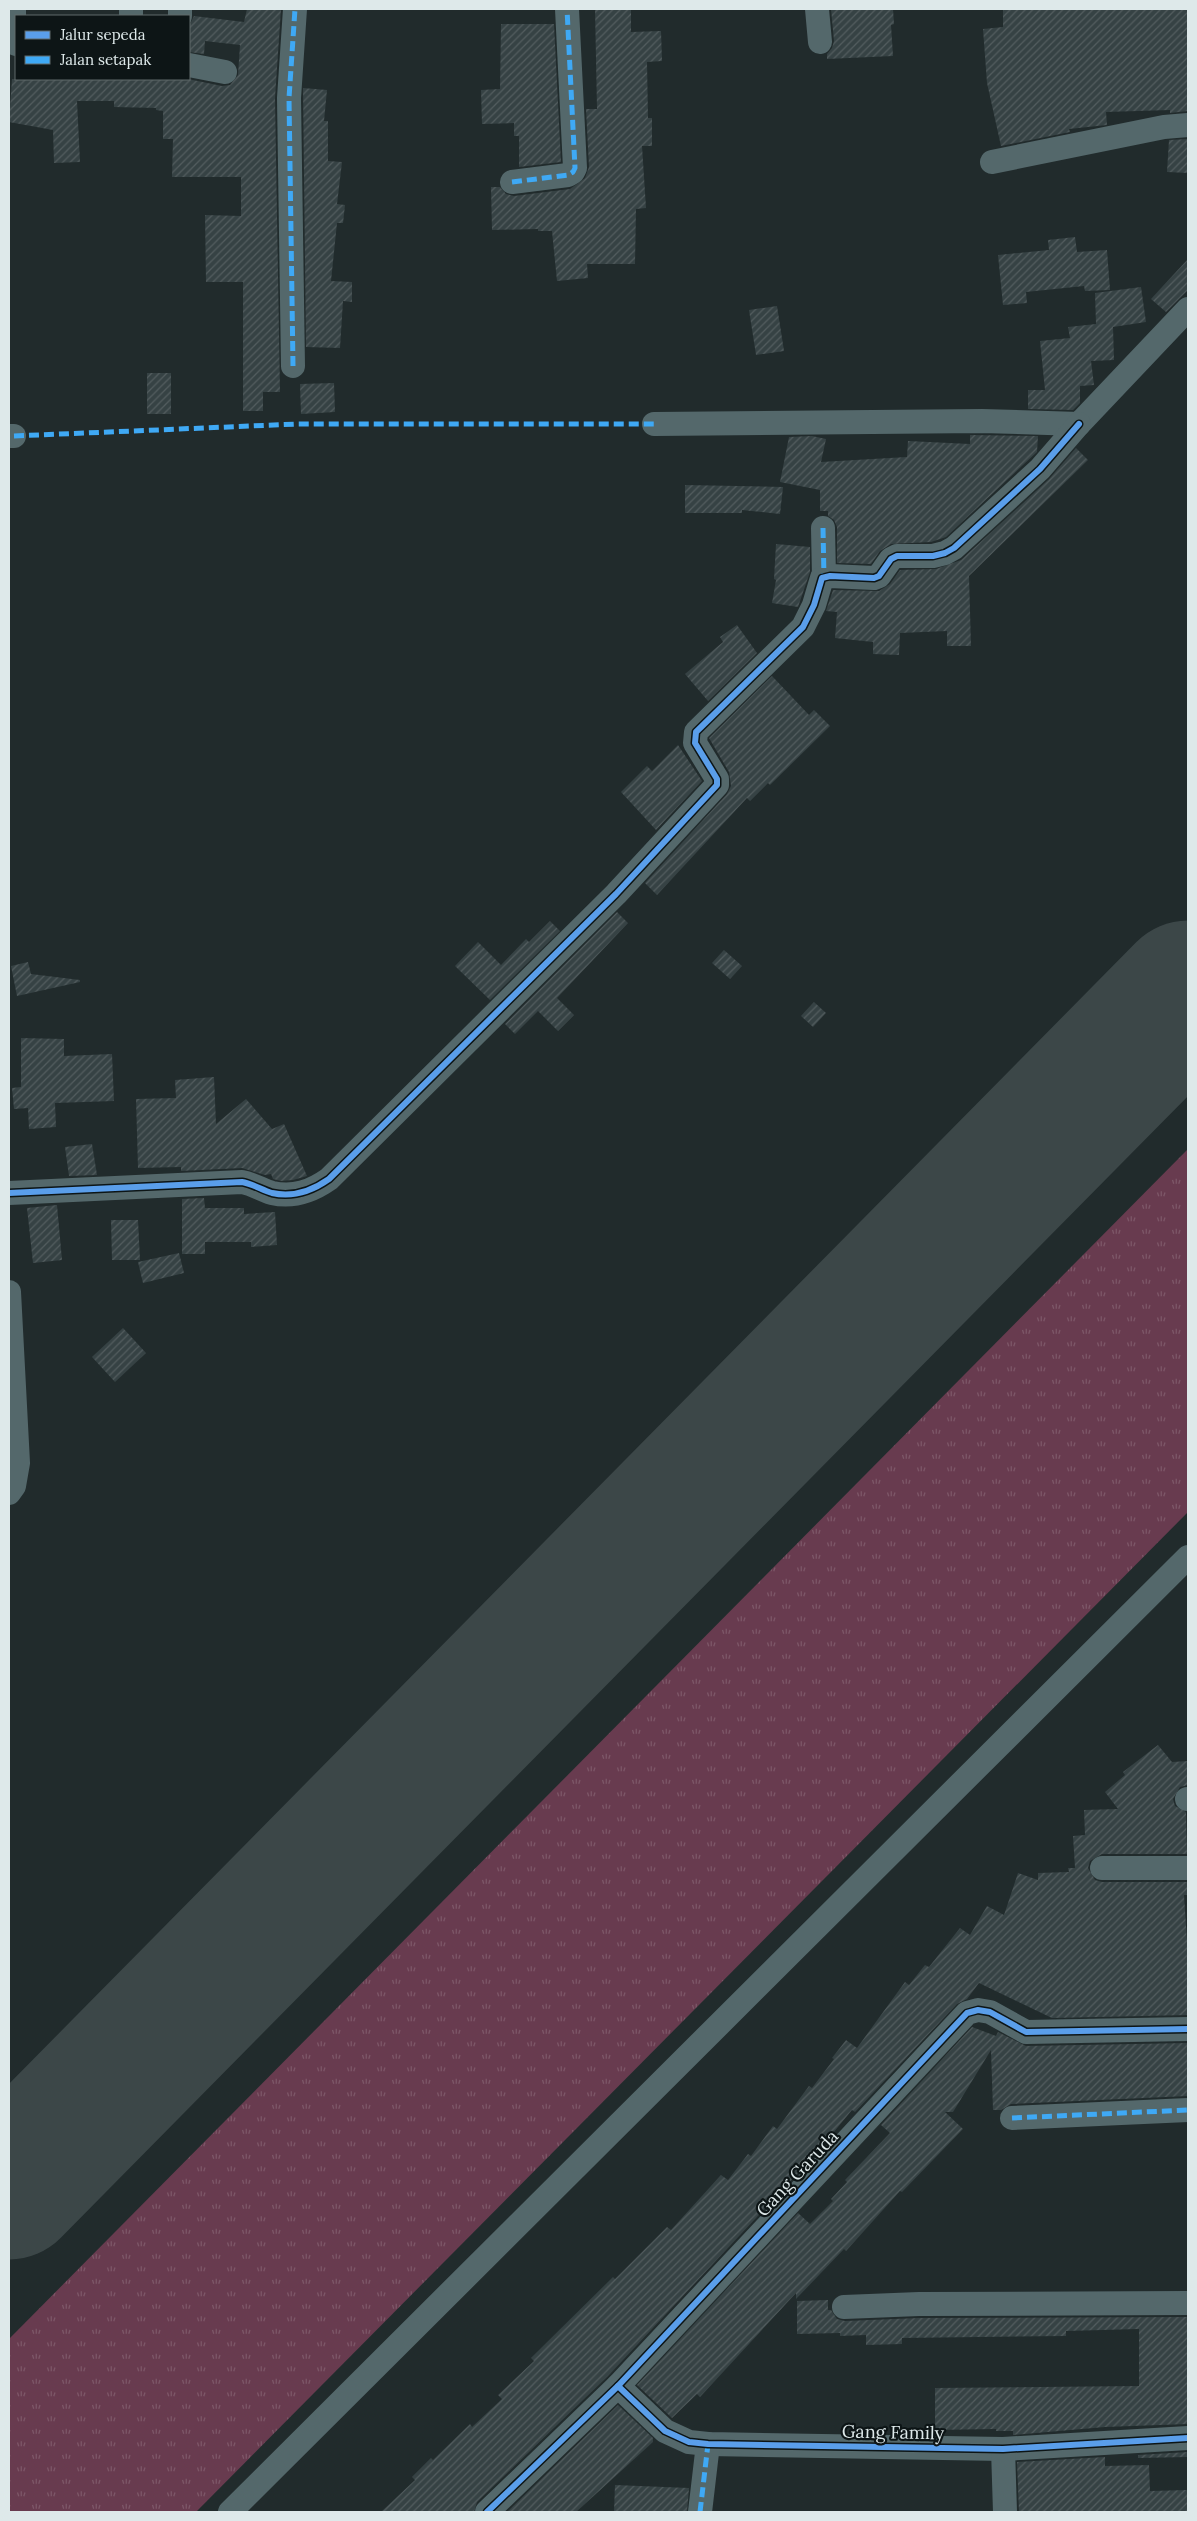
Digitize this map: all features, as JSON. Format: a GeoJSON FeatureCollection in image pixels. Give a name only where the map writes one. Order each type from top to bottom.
{"type":"FeatureCollection","features":[{"type":"Feature","properties":{"kind":"street"},"geometry":{"type":"LineString","coordinates":[[14,9],[15,42]]}},
{"type":"Feature","properties":{"kind":"street"},"geometry":{"type":"LineString","coordinates":[[293,366],[289,98],[296,9]]}},
{"type":"Feature","properties":{"kind":"street"},"geometry":{"type":"LineString","coordinates":[[512,182],[568,175],[573,172],[567,9]]}},
{"type":"Feature","properties":{"kind":"street"},"geometry":{"type":"LineString","coordinates":[[816,9],[820,42]]}},
{"type":"Feature","properties":{"kind":"street"},"geometry":{"type":"LineString","coordinates":[[190,65],[225,72]]}},
{"type":"Feature","properties":{"kind":"street"},"geometry":{"type":"LineString","coordinates":[[992,162],[1164,126],[1188,125]]}},
{"type":"Feature","properties":{"kind":"street"},"geometry":{"type":"LineString","coordinates":[[824,578],[874,578],[879,576],[891,559],[897,556],[945,554],[1040,469],[1079,424],[1188,309]]}},
{"type":"Feature","properties":{"kind":"street"},"geometry":{"type":"LineString","coordinates":[[654,424],[982,421],[1079,424]]}},
{"type":"Feature","properties":{"kind":"street"},"geometry":{"type":"LineString","coordinates":[[9,1193],[242,1182],[272,1193],[295,1195],[313,1190],[329,1179],[616,894],[718,785],[717,779],[695,743],[696,732],[803,626],[824,578],[823,528]]}},
{"type":"Feature","properties":{"kind":"street"},"geometry":{"type":"LineString","coordinates":[[9,1292],[12,1417],[18,1463],[14,1486],[9,1493]]}},
{"type":"Feature","properties":{"kind":"street"},"geometry":{"type":"LineString","coordinates":[[230,2512],[1188,1558]]}},
{"type":"Feature","properties":{"kind":"street"},"geometry":{"type":"LineString","coordinates":[[1102,1868],[1188,1868]]}},
{"type":"Feature","properties":{"kind":"street","name":"Gang Garuda"},"geometry":{"type":"LineString","coordinates":[[487,2512],[618,2386],[967,2013],[978,2010],[990,2012],[1026,2032],[1188,2030]]}},
{"type":"Feature","properties":{"kind":"street"},"geometry":{"type":"LineString","coordinates":[[1012,2118],[1188,2110]]}},
{"type":"Feature","properties":{"kind":"street"},"geometry":{"type":"LineString","coordinates":[[844,2307],[919,2304],[1188,2303]]}},
{"type":"Feature","properties":{"kind":"street","name":"Gang Family"},"geometry":{"type":"LineString","coordinates":[[618,2386],[665,2431],[689,2442],[708,2444],[1003,2449],[1188,2438]]}},
{"type":"Feature","properties":{"kind":"street"},"geometry":{"type":"LineString","coordinates":[[700,2512],[708,2444]]}},
{"type":"Feature","properties":{"kind":"street"},"geometry":{"type":"LineString","coordinates":[[1003,2449],[1006,2512]]}},
{"type":"Feature","properties":{"kind":"green space"},"geometry":{"type":"Polygon","coordinates":[[[1188,1149],[1188,1512],[196,2512],[9,2512],[9,2339],[1188,1149]]]}},
{"type":"Feature","properties":{"kind":"building"},"geometry":{"type":"Polygon","coordinates":[[[247,9],[281,9],[275,98],[280,392],[263,392],[263,411],[243,411],[243,282],[206,282],[205,215],[241,216],[241,177],[172,177],[173,139],[163,139],[163,111],[156,110],[156,108],[114,107],[114,101],[77,101],[80,162],[54,163],[53,130],[9,122],[12,79],[190,79],[222,86],[230,85],[238,75],[240,45],[205,41],[204,54],[190,52],[190,24],[194,16],[244,22],[247,9]]]}},
{"type":"Feature","properties":{"kind":"building"},"geometry":{"type":"Polygon","coordinates":[[[595,9],[631,9],[631,32],[661,31],[662,61],[647,62],[648,118],[652,118],[652,146],[642,146],[646,208],[636,209],[635,264],[587,264],[588,278],[557,281],[552,231],[538,231],[538,229],[492,230],[491,187],[500,187],[506,194],[514,196],[570,189],[585,178],[589,167],[586,109],[597,109],[595,9]]]}},
{"type":"Feature","properties":{"kind":"building"},"geometry":{"type":"Polygon","coordinates":[[[831,9],[893,9],[894,24],[891,25],[893,56],[827,59],[827,54],[832,48],[834,41],[831,9]]]}},
{"type":"Feature","properties":{"kind":"building"},"geometry":{"type":"Polygon","coordinates":[[[1003,9],[1188,9],[1188,111],[1170,113],[1170,110],[1106,112],[1107,125],[1069,129],[1070,132],[1001,146],[987,83],[983,29],[1003,27],[1003,9]]]}},
{"type":"Feature","properties":{"kind":"building"},"geometry":{"type":"Polygon","coordinates":[[[501,24],[554,24],[561,162],[519,167],[519,136],[514,136],[514,123],[482,124],[481,90],[500,89],[501,24]]]}},
{"type":"Feature","properties":{"kind":"building"},"geometry":{"type":"Polygon","coordinates":[[[303,88],[327,90],[324,121],[328,121],[328,161],[342,162],[337,204],[345,205],[343,223],[337,223],[331,281],[352,282],[352,302],[343,301],[340,348],[306,347],[303,88]]]}},
{"type":"Feature","properties":{"kind":"building"},"geometry":{"type":"Polygon","coordinates":[[[1188,139],[1188,173],[1167,172],[1169,140],[1188,139]]]}},
{"type":"Feature","properties":{"kind":"building"},"geometry":{"type":"Polygon","coordinates":[[[1075,237],[1077,252],[1107,250],[1110,290],[1085,291],[1084,286],[1026,292],[1027,303],[1003,305],[998,255],[1049,250],[1048,240],[1075,237]]]}},
{"type":"Feature","properties":{"kind":"building"},"geometry":{"type":"Polygon","coordinates":[[[1188,259],[1188,290],[1166,312],[1151,299],[1188,259]]]}},
{"type":"Feature","properties":{"kind":"building"},"geometry":{"type":"Polygon","coordinates":[[[1141,287],[1146,322],[1113,327],[1114,360],[1091,361],[1094,385],[1080,386],[1080,403],[1073,410],[1028,409],[1028,390],[1045,390],[1040,341],[1070,338],[1068,327],[1096,324],[1095,293],[1141,287]]]}},
{"type":"Feature","properties":{"kind":"building"},"geometry":{"type":"Polygon","coordinates":[[[777,306],[784,351],[756,355],[749,310],[777,306]]]}},
{"type":"Feature","properties":{"kind":"building"},"geometry":{"type":"Polygon","coordinates":[[[147,373],[171,373],[171,414],[147,414],[147,373]]]}},
{"type":"Feature","properties":{"kind":"building"},"geometry":{"type":"Polygon","coordinates":[[[334,383],[335,412],[301,414],[300,384],[334,383]]]}},
{"type":"Feature","properties":{"kind":"building"},"geometry":{"type":"Polygon","coordinates":[[[970,435],[1038,436],[1037,452],[946,537],[931,542],[891,544],[880,551],[871,564],[837,563],[837,527],[834,520],[828,516],[828,511],[820,511],[820,490],[780,482],[789,437],[812,436],[826,439],[821,462],[907,457],[908,441],[970,444],[970,435]]]}},
{"type":"Feature","properties":{"kind":"building"},"geometry":{"type":"Polygon","coordinates":[[[1076,448],[1088,460],[969,576],[971,646],[947,646],[947,631],[900,633],[899,655],[873,654],[873,642],[835,638],[837,612],[826,611],[833,590],[879,591],[890,584],[900,570],[936,569],[961,560],[1049,479],[1076,448]]]}},
{"type":"Feature","properties":{"kind":"building"},"geometry":{"type":"Polygon","coordinates":[[[685,485],[783,487],[780,514],[742,510],[742,513],[685,513],[685,485]]]}},
{"type":"Feature","properties":{"kind":"building"},"geometry":{"type":"Polygon","coordinates":[[[776,544],[810,547],[810,572],[798,607],[772,603],[776,580],[774,579],[776,544]]]}},
{"type":"Feature","properties":{"kind":"building"},"geometry":{"type":"Polygon","coordinates":[[[737,625],[757,653],[708,701],[685,674],[723,642],[720,637],[737,625]]]}},
{"type":"Feature","properties":{"kind":"building"},"geometry":{"type":"Polygon","coordinates":[[[772,676],[809,715],[814,710],[830,726],[770,785],[768,783],[750,801],[747,798],[657,895],[645,883],[727,794],[731,786],[729,772],[709,738],[772,676]]]}},
{"type":"Feature","properties":{"kind":"building"},"geometry":{"type":"Polygon","coordinates":[[[678,745],[702,781],[656,830],[621,792],[647,766],[652,771],[678,745]]]}},
{"type":"Feature","properties":{"kind":"building"},"geometry":{"type":"Polygon","coordinates":[[[617,912],[628,923],[557,998],[574,1015],[558,1031],[538,1011],[515,1034],[505,1024],[617,912]]]}},
{"type":"Feature","properties":{"kind":"building"},"geometry":{"type":"Polygon","coordinates":[[[550,921],[560,931],[490,1000],[455,966],[478,942],[501,965],[526,939],[529,942],[550,921]]]}},
{"type":"Feature","properties":{"kind":"building"},"geometry":{"type":"Polygon","coordinates":[[[724,950],[742,966],[730,979],[712,963],[724,950]]]}},
{"type":"Feature","properties":{"kind":"building"},"geometry":{"type":"Polygon","coordinates":[[[28,962],[31,974],[80,980],[80,982],[17,996],[11,966],[28,962]]]}},
{"type":"Feature","properties":{"kind":"building"},"geometry":{"type":"Polygon","coordinates":[[[814,1002],[826,1013],[813,1027],[801,1016],[814,1002]]]}},
{"type":"Feature","properties":{"kind":"building"},"geometry":{"type":"Polygon","coordinates":[[[21,1038],[64,1039],[64,1056],[112,1054],[114,1101],[55,1103],[56,1127],[29,1129],[28,1108],[14,1109],[12,1088],[21,1087],[21,1038]]]}},
{"type":"Feature","properties":{"kind":"building"},"geometry":{"type":"Polygon","coordinates":[[[214,1077],[216,1124],[246,1099],[272,1129],[284,1124],[307,1176],[281,1181],[273,1179],[271,1174],[265,1175],[242,1168],[181,1171],[181,1167],[138,1168],[136,1099],[176,1098],[175,1080],[214,1077]]]}},
{"type":"Feature","properties":{"kind":"building"},"geometry":{"type":"Polygon","coordinates":[[[92,1144],[97,1175],[69,1176],[65,1147],[92,1144]]]}},
{"type":"Feature","properties":{"kind":"building"},"geometry":{"type":"Polygon","coordinates":[[[204,1198],[205,1208],[244,1208],[244,1214],[275,1212],[277,1245],[251,1247],[251,1242],[205,1242],[205,1254],[182,1254],[182,1199],[204,1198]]]}},
{"type":"Feature","properties":{"kind":"building"},"geometry":{"type":"Polygon","coordinates":[[[57,1205],[62,1260],[33,1263],[27,1208],[57,1205]]]}},
{"type":"Feature","properties":{"kind":"building"},"geometry":{"type":"Polygon","coordinates":[[[111,1220],[138,1220],[140,1260],[112,1260],[111,1220]]]}},
{"type":"Feature","properties":{"kind":"building"},"geometry":{"type":"Polygon","coordinates":[[[179,1253],[184,1273],[143,1283],[138,1262],[179,1253]]]}},
{"type":"Feature","properties":{"kind":"building"},"geometry":{"type":"Polygon","coordinates":[[[123,1328],[146,1353],[115,1382],[92,1357],[123,1328]]]}},
{"type":"Feature","properties":{"kind":"building"},"geometry":{"type":"Polygon","coordinates":[[[1158,1745],[1172,1762],[1188,1761],[1188,1785],[1180,1787],[1173,1799],[1175,1806],[1186,1812],[1187,1854],[1102,1854],[1090,1861],[1088,1868],[1095,1880],[1102,1882],[1188,1882],[1188,1895],[1184,1895],[1188,1957],[1188,2015],[1052,2018],[979,1983],[967,1999],[957,2004],[855,2112],[852,2110],[814,2156],[608,2376],[477,2502],[474,2512],[381,2512],[415,2480],[412,2477],[431,2458],[433,2460],[470,2424],[472,2427],[502,2399],[498,2395],[534,2361],[531,2358],[613,2277],[615,2279],[667,2227],[671,2230],[721,2175],[728,2180],[748,2154],[751,2156],[773,2126],[777,2129],[809,2086],[812,2088],[846,2040],[857,2048],[905,1982],[909,1985],[925,1965],[929,1967],[960,1928],[970,1935],[987,1906],[1004,1915],[1018,1873],[1038,1880],[1038,1873],[1069,1872],[1068,1868],[1075,1868],[1073,1836],[1085,1835],[1084,1810],[1118,1809],[1105,1792],[1125,1775],[1123,1772],[1158,1745]]]}},
{"type":"Feature","properties":{"kind":"building"},"geometry":{"type":"Polygon","coordinates":[[[972,2027],[996,2036],[998,2032],[1026,2046],[1188,2043],[1188,2096],[1011,2104],[1001,2110],[993,2110],[991,2050],[953,2112],[945,2112],[963,2129],[902,2192],[900,2191],[846,2251],[844,2249],[796,2299],[796,2293],[700,2397],[697,2394],[672,2418],[637,2385],[798,2213],[810,2224],[833,2201],[831,2199],[847,2182],[845,2180],[890,2133],[881,2125],[972,2027]]]}},
{"type":"Feature","properties":{"kind":"building"},"geometry":{"type":"Polygon","coordinates":[[[828,2300],[828,2310],[831,2310],[837,2319],[845,2321],[919,2318],[1188,2317],[1188,2424],[1105,2427],[1013,2435],[1013,2431],[996,2431],[996,2429],[935,2430],[935,2388],[1139,2386],[1139,2329],[1066,2331],[1066,2336],[902,2338],[902,2344],[866,2345],[866,2335],[840,2336],[840,2333],[797,2334],[797,2301],[828,2300]]]}},
{"type":"Feature","properties":{"kind":"building"},"geometry":{"type":"Polygon","coordinates":[[[618,2405],[653,2438],[653,2442],[576,2512],[507,2512],[618,2405]]]}},
{"type":"Feature","properties":{"kind":"building"},"geometry":{"type":"Polygon","coordinates":[[[1188,2452],[1188,2457],[1138,2458],[1138,2455],[1188,2452]]]}},
{"type":"Feature","properties":{"kind":"building"},"geometry":{"type":"Polygon","coordinates":[[[1105,2457],[1105,2466],[1149,2465],[1150,2491],[1188,2490],[1188,2512],[1019,2512],[1017,2462],[1105,2457]]]}},
{"type":"Feature","properties":{"kind":"building"},"geometry":{"type":"Polygon","coordinates":[[[615,2485],[689,2488],[687,2512],[614,2512],[615,2485]]]}},
{"type":"Feature","properties":{"kind":"runway"},"geometry":{"type":"LineString","coordinates":[[9,2187],[1188,993]]}},
{"type":"Feature","properties":{"kind":"marked path"},"geometry":{"type":"LineString","coordinates":[[293,366],[289,98],[295,9]]}},
{"type":"Feature","properties":{"kind":"marked path"},"geometry":{"type":"LineString","coordinates":[[512,182],[568,175],[575,168],[567,9]]}},
{"type":"Feature","properties":{"kind":"marked path"},"geometry":{"type":"LineString","coordinates":[[14,436],[298,424],[654,424]]}},
{"type":"Feature","properties":{"kind":"marked path"},"geometry":{"type":"LineString","coordinates":[[823,528],[824,578]]}},
{"type":"Feature","properties":{"kind":"marked path"},"geometry":{"type":"LineString","coordinates":[[1012,2118],[1188,2110]]}},
{"type":"Feature","properties":{"kind":"marked path"},"geometry":{"type":"LineString","coordinates":[[700,2512],[708,2444]]}},
{"type":"Feature","properties":{"kind":"cycle path"},"geometry":{"type":"LineString","coordinates":[[9,1193],[242,1182],[272,1193],[288,1195],[309,1190],[329,1179],[616,894],[717,785],[717,779],[695,743],[696,732],[803,627],[814,605],[822,578],[830,576],[874,578],[879,576],[891,559],[897,556],[933,556],[954,548],[1040,469],[1079,424]]}},
{"type":"Feature","properties":{"kind":"cycle path"},"geometry":{"type":"LineString","coordinates":[[487,2512],[618,2386],[967,2013],[978,2010],[990,2012],[1026,2032],[1188,2029]]}},
{"type":"Feature","properties":{"kind":"cycle path"},"geometry":{"type":"LineString","coordinates":[[618,2386],[665,2431],[689,2442],[708,2444],[1003,2449],[1188,2438]]}}]}
